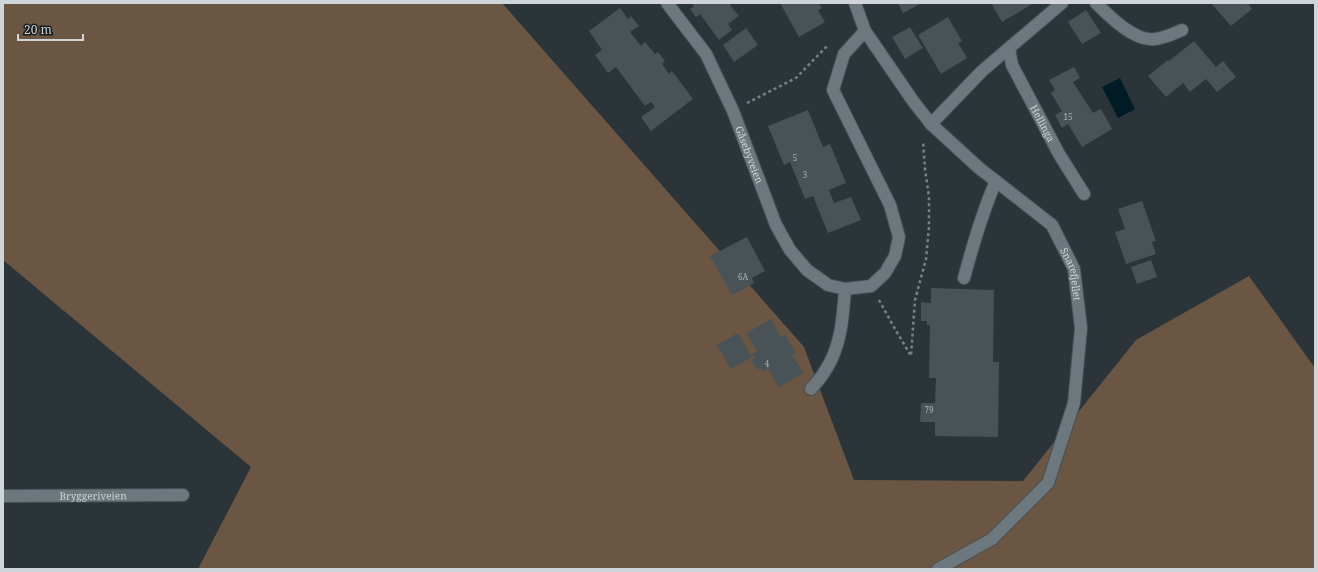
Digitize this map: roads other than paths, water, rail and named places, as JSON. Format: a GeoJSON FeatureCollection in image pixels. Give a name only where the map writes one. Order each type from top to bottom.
{"type":"FeatureCollection","features":[{"type":"Feature","properties":{"kind":"street","name":"Gåsebyveien"},"geometry":{"type":"LineString","coordinates":[[667,3],[706,54],[733,111],[776,225],[790,250],[806,270],[828,285],[845,289],[871,286],[885,273],[895,256],[900,237],[890,205],[834,90],[844,54],[866,31]]}},
{"type":"Feature","properties":{"kind":"street","name":"Snarefjellet"},"geometry":{"type":"LineString","coordinates":[[854,3],[866,31],[931,124],[978,168],[1052,225],[1074,269],[1081,328],[1074,403],[1048,483],[992,539],[938,569]]}},
{"type":"Feature","properties":{"kind":"street"},"geometry":{"type":"LineString","coordinates":[[931,124],[982,71],[1062,3]]}},
{"type":"Feature","properties":{"kind":"street"},"geometry":{"type":"LineString","coordinates":[[1096,3],[1128,31],[1142,38],[1154,39],[1182,30]]}},
{"type":"Feature","properties":{"kind":"street","name":"Hellinga"},"geometry":{"type":"LineString","coordinates":[[1009,48],[1012,66],[1059,154],[1084,194]]}},
{"type":"Feature","properties":{"kind":"street"},"geometry":{"type":"LineString","coordinates":[[964,278],[985,206],[996,181]]}},
{"type":"Feature","properties":{"kind":"street"},"geometry":{"type":"LineString","coordinates":[[811,389],[825,371],[837,346],[842,325],[845,289]]}},
{"type":"Feature","properties":{"kind":"street","name":"Bryggeriveien"},"geometry":{"type":"LineString","coordinates":[[3,496],[184,495]]}},
{"type":"Feature","properties":{"kind":"water"},"geometry":{"type":"Polygon","coordinates":[[[1120,78],[1135,109],[1118,118],[1102,87],[1120,78]]]}}]}
